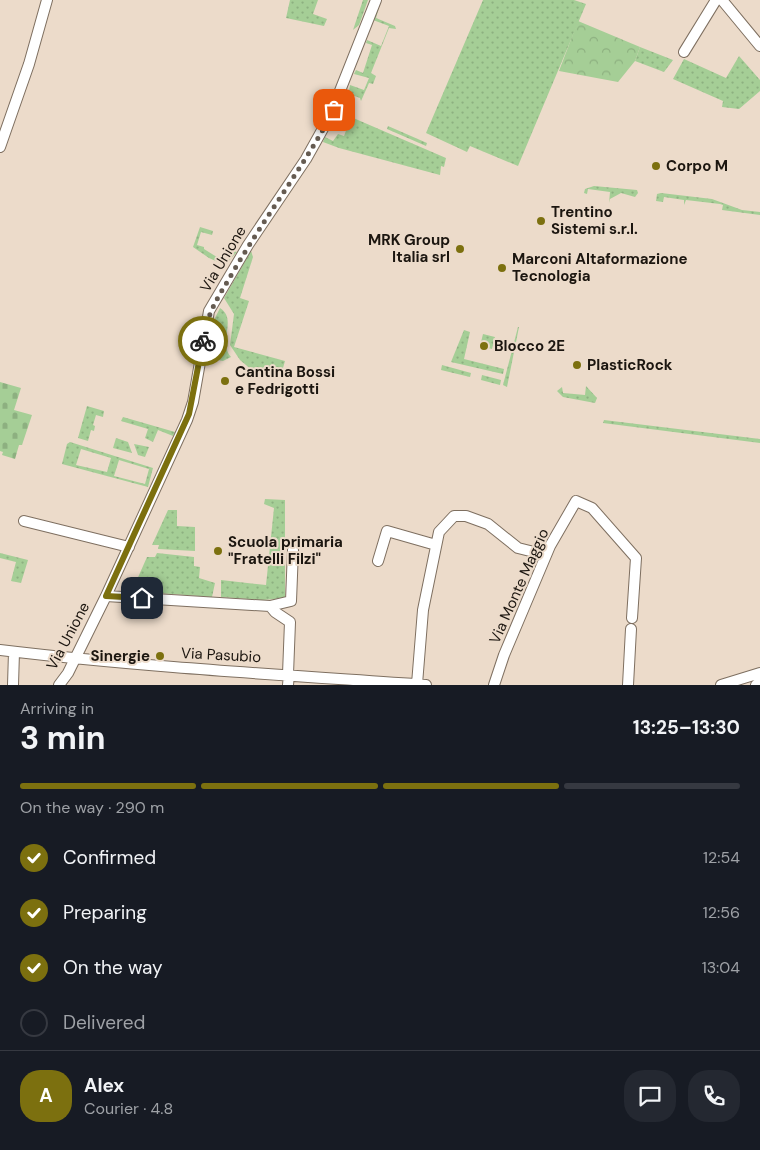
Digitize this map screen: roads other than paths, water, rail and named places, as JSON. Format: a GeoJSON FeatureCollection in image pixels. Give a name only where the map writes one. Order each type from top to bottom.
{"type":"FeatureCollection","features":[{"type":"Feature","properties":{"kind":"street"},"geometry":{"type":"LineString","coordinates":[[0,147],[29,64],[47,0]]}},
{"type":"Feature","properties":{"kind":"street","name":"Via Unione"},"geometry":{"type":"LineString","coordinates":[[59,685],[68,673],[106,596],[189,414],[209,312],[248,245],[306,159],[334,110],[376,0]]}},
{"type":"Feature","properties":{"kind":"street"},"geometry":{"type":"LineString","coordinates":[[684,52],[716,0]]}},
{"type":"Feature","properties":{"kind":"street"},"geometry":{"type":"LineString","coordinates":[[722,0],[760,46]]}},
{"type":"Feature","properties":{"kind":"street","name":"Via Monte Maggio"},"geometry":{"type":"LineString","coordinates":[[494,685],[504,655],[546,556],[576,501],[592,508],[636,558],[628,685]]}},
{"type":"Feature","properties":{"kind":"street"},"geometry":{"type":"LineString","coordinates":[[417,684],[423,610],[436,545],[439,532],[454,516],[466,516],[488,524],[518,548],[546,556]]}},
{"type":"Feature","properties":{"kind":"street"},"geometry":{"type":"LineString","coordinates":[[24,521],[129,547]]}},
{"type":"Feature","properties":{"kind":"street"},"geometry":{"type":"LineString","coordinates":[[378,561],[386,531],[436,545]]}},
{"type":"Feature","properties":{"kind":"street"},"geometry":{"type":"LineString","coordinates":[[106,596],[270,606],[292,602],[293,550]]}},
{"type":"Feature","properties":{"kind":"street"},"geometry":{"type":"LineString","coordinates":[[270,606],[275,612],[290,622],[288,678]]}},
{"type":"Feature","properties":{"kind":"street","name":"Via Pasubio"},"geometry":{"type":"LineString","coordinates":[[0,650],[168,668],[288,678],[426,685]]}},
{"type":"Feature","properties":{"kind":"street"},"geometry":{"type":"LineString","coordinates":[[13,685],[14,652]]}},
{"type":"Feature","properties":{"kind":"street"},"geometry":{"type":"LineString","coordinates":[[721,685],[753,677],[760,673]]}},
{"type":"Feature","properties":{"kind":"street"},"geometry":{"type":"LineString","coordinates":[[756,685],[760,682]]}},
{"type":"Feature","properties":{"kind":"place","name":"Corpo M"},"geometry":{"type":"Point","coordinates":[656,166]}},
{"type":"Feature","properties":{"kind":"place","name":"Trentino Sistemi s.r.l."},"geometry":{"type":"Point","coordinates":[541,221]}},
{"type":"Feature","properties":{"kind":"place","name":"MRK Group Italia srl"},"geometry":{"type":"Point","coordinates":[460,249]}},
{"type":"Feature","properties":{"kind":"place","name":"Marconi Altaformazione Tecnologia"},"geometry":{"type":"Point","coordinates":[502,268]}},
{"type":"Feature","properties":{"kind":"place","name":"Blocco 2E"},"geometry":{"type":"Point","coordinates":[484,346]}},
{"type":"Feature","properties":{"kind":"place","name":"PlasticRock"},"geometry":{"type":"Point","coordinates":[577,365]}},
{"type":"Feature","properties":{"kind":"place","name":"Cantina Bossi e Fedrigotti"},"geometry":{"type":"Point","coordinates":[225,381]}},
{"type":"Feature","properties":{"kind":"place","name":"Scuola primaria \"Fratelli Filzi\""},"geometry":{"type":"Point","coordinates":[218,551]}},
{"type":"Feature","properties":{"kind":"place","name":"Sinergie"},"geometry":{"type":"Point","coordinates":[160,656]}}]}
